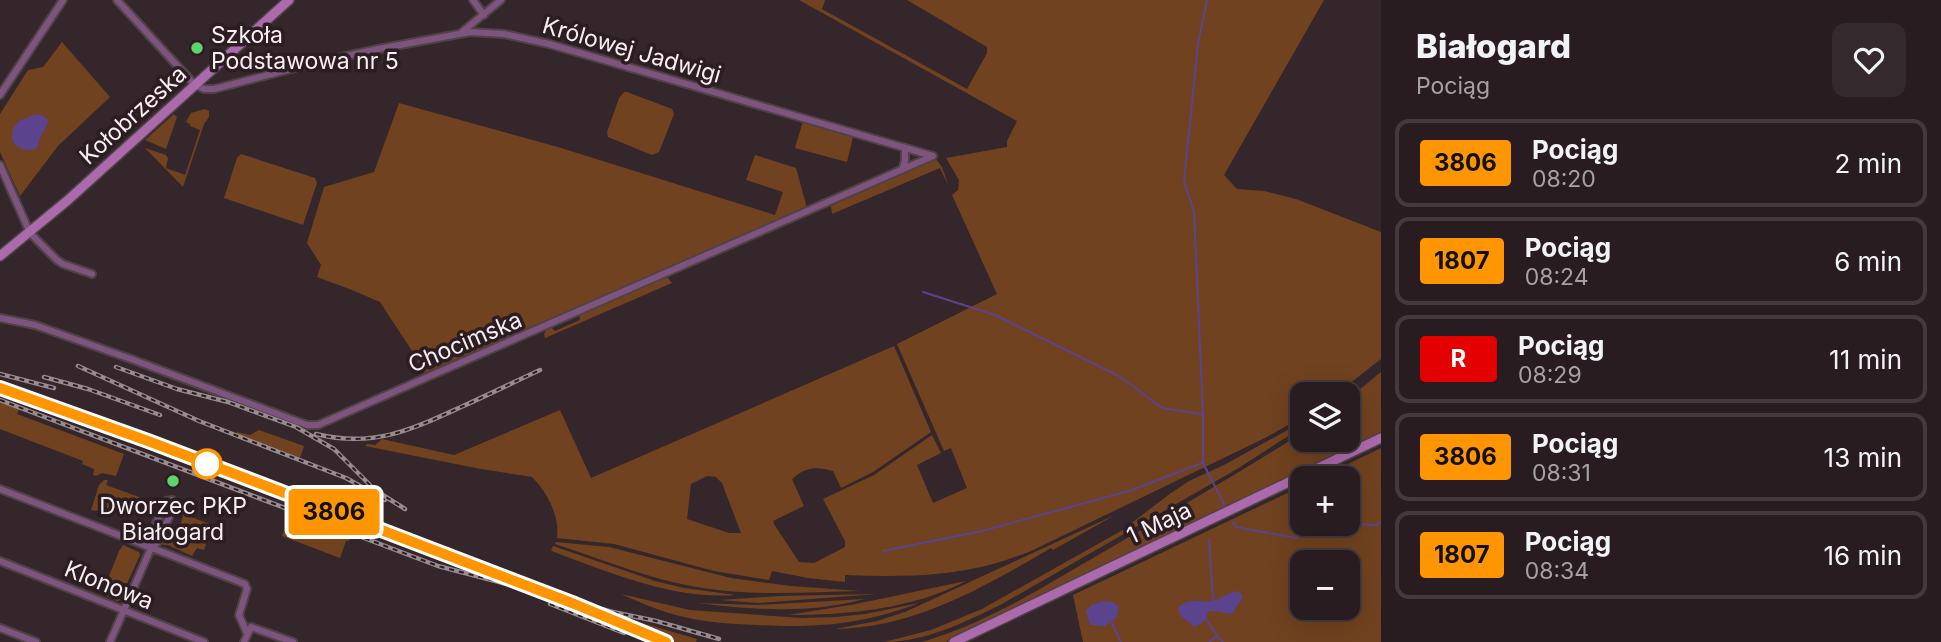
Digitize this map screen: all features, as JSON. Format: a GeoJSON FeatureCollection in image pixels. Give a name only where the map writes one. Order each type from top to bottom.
{"type":"FeatureCollection","features":[{"type":"Feature","properties":{"kind":"street"},"geometry":{"type":"LineString","coordinates":[[0,95],[63,0]]}},
{"type":"Feature","properties":{"kind":"street"},"geometry":{"type":"LineString","coordinates":[[117,0],[195,85]]}},
{"type":"Feature","properties":{"kind":"street","name":"Kołobrzeska"},"geometry":{"type":"LineString","coordinates":[[0,256],[30,233],[289,0]]}},
{"type":"Feature","properties":{"kind":"street"},"geometry":{"type":"LineString","coordinates":[[474,0],[481,17],[480,32]]}},
{"type":"Feature","properties":{"kind":"street"},"geometry":{"type":"LineString","coordinates":[[460,34],[501,0]]}},
{"type":"Feature","properties":{"kind":"street","name":"Królowej Jadwigi"},"geometry":{"type":"LineString","coordinates":[[195,85],[214,89],[310,64],[480,32],[516,36],[549,44],[933,156]]}},
{"type":"Feature","properties":{"kind":"street"},"geometry":{"type":"LineString","coordinates":[[902,170],[905,148]]}},
{"type":"Feature","properties":{"kind":"street","name":"Chocimska"},"geometry":{"type":"LineString","coordinates":[[0,318],[18,320],[307,425],[318,425],[933,156]]}},
{"type":"Feature","properties":{"kind":"street"},"geometry":{"type":"LineString","coordinates":[[0,165],[30,233],[63,264],[92,274]]}},
{"type":"Feature","properties":{"kind":"street","name":"1 Maja"},"geometry":{"type":"LineString","coordinates":[[954,642],[965,640],[1381,438]]}},
{"type":"Feature","properties":{"kind":"street"},"geometry":{"type":"LineString","coordinates":[[0,489],[245,584],[247,589],[239,616],[248,630],[293,642]]}},
{"type":"Feature","properties":{"kind":"street"},"geometry":{"type":"LineString","coordinates":[[110,642],[166,501],[173,500],[174,506],[158,542],[149,547]]}},
{"type":"Feature","properties":{"kind":"street","name":"Klonowa"},"geometry":{"type":"LineString","coordinates":[[0,561],[204,642]]}},
{"type":"Feature","properties":{"kind":"street"},"geometry":{"type":"LineString","coordinates":[[0,628],[36,642]]}},
{"type":"Feature","properties":{"kind":"street"},"geometry":{"type":"LineString","coordinates":[[244,642],[248,630]]}},
{"type":"Feature","properties":{"kind":"shaded area"},"geometry":{"type":"Polygon","coordinates":[[[799,0],[825,0],[822,9],[967,89],[987,53],[987,47],[907,0],[1324,0],[1224,175],[1237,189],[1264,191],[1296,199],[1381,232],[1381,359],[1351,382],[1290,382],[1290,424],[1029,552],[993,564],[957,571],[901,576],[845,575],[845,582],[772,571],[769,580],[714,571],[614,544],[557,538],[551,505],[532,477],[365,446],[375,445],[382,439],[454,455],[560,410],[591,478],[894,346],[931,432],[873,472],[841,488],[833,471],[821,468],[806,470],[792,479],[804,506],[773,521],[799,562],[814,563],[845,547],[845,541],[823,499],[874,475],[932,435],[941,453],[917,465],[933,503],[967,488],[951,448],[944,451],[897,344],[997,294],[952,195],[958,190],[959,180],[946,158],[1007,147],[1007,141],[1017,121],[799,0]],[[707,476],[691,484],[687,519],[729,533],[741,533],[722,483],[716,477],[707,476]]]}},
{"type":"Feature","properties":{"kind":"shaded area"},"geometry":{"type":"Polygon","coordinates":[[[62,42],[110,97],[58,146],[20,196],[0,152],[0,114],[28,70],[43,67],[62,42]]]}},
{"type":"Feature","properties":{"kind":"shaded area"},"geometry":{"type":"Polygon","coordinates":[[[624,92],[672,109],[674,114],[659,152],[652,155],[608,137],[607,132],[619,98],[624,92]]]}},
{"type":"Feature","properties":{"kind":"shaded area"},"geometry":{"type":"Polygon","coordinates":[[[399,103],[558,147],[775,215],[783,192],[746,180],[755,155],[796,168],[807,208],[424,373],[380,302],[317,277],[321,265],[307,243],[324,187],[374,172],[399,103]]]}},
{"type":"Feature","properties":{"kind":"shaded area"},"geometry":{"type":"Polygon","coordinates":[[[205,109],[209,111],[209,117],[204,124],[183,187],[145,148],[166,155],[166,168],[185,175],[200,130],[186,122],[191,113],[205,109]]]}},
{"type":"Feature","properties":{"kind":"shaded area"},"geometry":{"type":"Polygon","coordinates":[[[36,114],[48,120],[37,148],[20,148],[12,140],[13,128],[19,121],[36,114]]]}},
{"type":"Feature","properties":{"kind":"shaded area"},"geometry":{"type":"Polygon","coordinates":[[[174,114],[177,117],[166,149],[145,140],[174,114]]]}},
{"type":"Feature","properties":{"kind":"shaded area"},"geometry":{"type":"Polygon","coordinates":[[[803,121],[853,137],[847,162],[795,148],[803,121]]]}},
{"type":"Feature","properties":{"kind":"shaded area"},"geometry":{"type":"Polygon","coordinates":[[[241,154],[315,178],[317,183],[303,225],[224,198],[237,158],[241,154]]]}},
{"type":"Feature","properties":{"kind":"shaded area"},"geometry":{"type":"Polygon","coordinates":[[[936,159],[949,187],[940,168],[832,214],[831,206],[936,159]]]}},
{"type":"Feature","properties":{"kind":"shaded area"},"geometry":{"type":"Polygon","coordinates":[[[667,277],[672,283],[545,338],[544,334],[551,327],[555,331],[580,320],[579,314],[667,277]]]}},
{"type":"Feature","properties":{"kind":"shaded area"},"geometry":{"type":"Polygon","coordinates":[[[1381,372],[1381,435],[1360,445],[1360,389],[1381,372]]]}},
{"type":"Feature","properties":{"kind":"shaded area"},"geometry":{"type":"Polygon","coordinates":[[[0,402],[19,409],[17,414],[124,454],[116,476],[102,473],[93,475],[94,469],[82,464],[83,461],[0,429],[0,402]]]}},
{"type":"Feature","properties":{"kind":"shaded area"},"geometry":{"type":"Polygon","coordinates":[[[1290,429],[1290,435],[1237,469],[1002,604],[930,635],[884,642],[931,630],[982,609],[1121,531],[1189,481],[1290,429]]]}},
{"type":"Feature","properties":{"kind":"shaded area"},"geometry":{"type":"Polygon","coordinates":[[[259,430],[304,446],[300,458],[236,434],[250,435],[259,430]]]}},
{"type":"Feature","properties":{"kind":"shaded area"},"geometry":{"type":"Polygon","coordinates":[[[1290,440],[1290,452],[1345,452],[1316,466],[1290,466],[1290,479],[963,635],[945,642],[922,642],[991,615],[1035,592],[1290,440]]]}},
{"type":"Feature","properties":{"kind":"shaded area"},"geometry":{"type":"Polygon","coordinates":[[[1381,448],[1381,642],[1083,642],[1073,595],[1290,492],[1290,536],[1360,536],[1360,466],[1344,466],[1381,448]]]}},
{"type":"Feature","properties":{"kind":"shaded area"},"geometry":{"type":"Polygon","coordinates":[[[108,480],[106,485],[139,497],[140,501],[129,501],[128,505],[108,509],[101,507],[99,511],[91,510],[99,485],[108,480]]]}},
{"type":"Feature","properties":{"kind":"shaded area"},"geometry":{"type":"Polygon","coordinates":[[[177,512],[213,525],[204,550],[197,548],[192,556],[163,545],[164,541],[168,540],[177,542],[181,533],[178,531],[183,516],[177,512]]]}},
{"type":"Feature","properties":{"kind":"shaded area"},"geometry":{"type":"Polygon","coordinates":[[[1115,515],[948,603],[893,621],[865,627],[835,629],[877,621],[905,612],[1115,515]]]}},
{"type":"Feature","properties":{"kind":"shaded area"},"geometry":{"type":"Polygon","coordinates":[[[289,517],[347,539],[351,536],[349,541],[346,541],[340,558],[282,536],[289,517]]]}},
{"type":"Feature","properties":{"kind":"shaded area"},"geometry":{"type":"Polygon","coordinates":[[[555,544],[609,547],[731,578],[860,591],[765,593],[690,586],[651,576],[555,544]]]}},
{"type":"Feature","properties":{"kind":"shaded area"},"geometry":{"type":"Polygon","coordinates":[[[123,545],[140,555],[117,601],[102,594],[123,545]]]}},
{"type":"Feature","properties":{"kind":"shaded area"},"geometry":{"type":"Polygon","coordinates":[[[553,546],[655,581],[736,595],[689,593],[643,583],[554,552],[551,550],[553,546]]]}},
{"type":"Feature","properties":{"kind":"shaded area"},"geometry":{"type":"Polygon","coordinates":[[[966,581],[902,604],[857,612],[788,615],[856,604],[966,581]]]}},
{"type":"Feature","properties":{"kind":"shaded area"},"geometry":{"type":"Polygon","coordinates":[[[1239,591],[1243,597],[1232,614],[1208,612],[1204,621],[1194,627],[1180,615],[1178,608],[1186,602],[1215,600],[1239,591]]]}},
{"type":"Feature","properties":{"kind":"shaded area"},"geometry":{"type":"Polygon","coordinates":[[[621,594],[690,610],[802,618],[865,614],[919,603],[858,620],[778,626],[686,617],[621,594]]]}},
{"type":"Feature","properties":{"kind":"shaded area"},"geometry":{"type":"Polygon","coordinates":[[[877,594],[758,603],[720,600],[779,596],[877,594]]]}},
{"type":"Feature","properties":{"kind":"shaded area"},"geometry":{"type":"Polygon","coordinates":[[[865,599],[802,609],[698,603],[757,605],[865,599]]]}},
{"type":"Feature","properties":{"kind":"shaded area"},"geometry":{"type":"Polygon","coordinates":[[[1103,601],[1119,606],[1117,617],[1105,626],[1090,625],[1086,611],[1091,605],[1103,601]]]}},
{"type":"Feature","properties":{"kind":"shaded area"},"geometry":{"type":"Polygon","coordinates":[[[615,615],[697,639],[696,642],[672,642],[614,617],[615,615]]]}},
{"type":"Feature","properties":{"kind":"waterway"},"geometry":{"type":"LineString","coordinates":[[1207,0],[1198,44],[1184,181],[1194,212],[1203,463],[1225,506]]}},
{"type":"Feature","properties":{"kind":"waterway"},"geometry":{"type":"LineString","coordinates":[[923,292],[995,315],[1119,376],[1162,408],[1201,414]]}},
{"type":"Feature","properties":{"kind":"waterway"},"geometry":{"type":"LineString","coordinates":[[883,551],[982,531],[1129,491],[1202,463]]}},
{"type":"Feature","properties":{"kind":"waterway"},"geometry":{"type":"LineString","coordinates":[[1233,522],[1236,527],[1296,538],[1322,523],[1376,525],[1381,522]]}},
{"type":"Feature","properties":{"kind":"waterway"},"geometry":{"type":"LineString","coordinates":[[1209,539],[1213,601]]}},
{"type":"Feature","properties":{"kind":"waterway"},"geometry":{"type":"LineString","coordinates":[[1206,619],[1217,636],[1209,642]]}},
{"type":"Feature","properties":{"kind":"waterway"},"geometry":{"type":"LineString","coordinates":[[1111,622],[1121,642]]}},
{"type":"Feature","properties":{"kind":"waterway"},"geometry":{"type":"LineString","coordinates":[[1217,636],[1223,642]]}},
{"type":"Feature","properties":{"kind":"railway"},"geometry":{"type":"LineString","coordinates":[[78,366],[199,421],[346,478],[385,500]]}},
{"type":"Feature","properties":{"kind":"railway"},"geometry":{"type":"LineString","coordinates":[[116,367],[177,389],[228,402],[296,427],[334,449],[370,485]]}},
{"type":"Feature","properties":{"kind":"railway"},"geometry":{"type":"LineString","coordinates":[[316,434],[356,439],[391,434],[443,415],[540,370]]}},
{"type":"Feature","properties":{"kind":"railway"},"geometry":{"type":"LineString","coordinates":[[0,374],[54,388]]}},
{"type":"Feature","properties":{"kind":"railway"},"geometry":{"type":"LineString","coordinates":[[44,377],[88,389],[160,415]]}},
{"type":"Feature","properties":{"kind":"railway"},"geometry":{"type":"LineString","coordinates":[[0,388],[148,441],[484,569]]}},
{"type":"Feature","properties":{"kind":"railway"},"geometry":{"type":"LineString","coordinates":[[0,400],[438,566],[719,639]]}},
{"type":"Feature","properties":{"kind":"railway"},"geometry":{"type":"LineString","coordinates":[[378,492],[405,509]]}},
{"type":"Feature","properties":{"kind":"railway"},"geometry":{"type":"LineString","coordinates":[[550,604],[624,633]]}},
{"type":"Feature","properties":{"kind":"railway"},"geometry":{"type":"LineString","coordinates":[[614,620],[666,642]]}},
{"type":"Feature","properties":{"kind":"train","name":"3806"},"geometry":{"type":"LineString","coordinates":[[0,388],[350,518],[629,625],[666,642]]}},
{"type":"Feature","properties":{"kind":"place","name":"Szkoła Podstawowa nr 5"},"geometry":{"type":"Point","coordinates":[197,48]}},
{"type":"Feature","properties":{"kind":"place","name":"Dworzec PKP Białogard"},"geometry":{"type":"Point","coordinates":[173,481]}}]}
